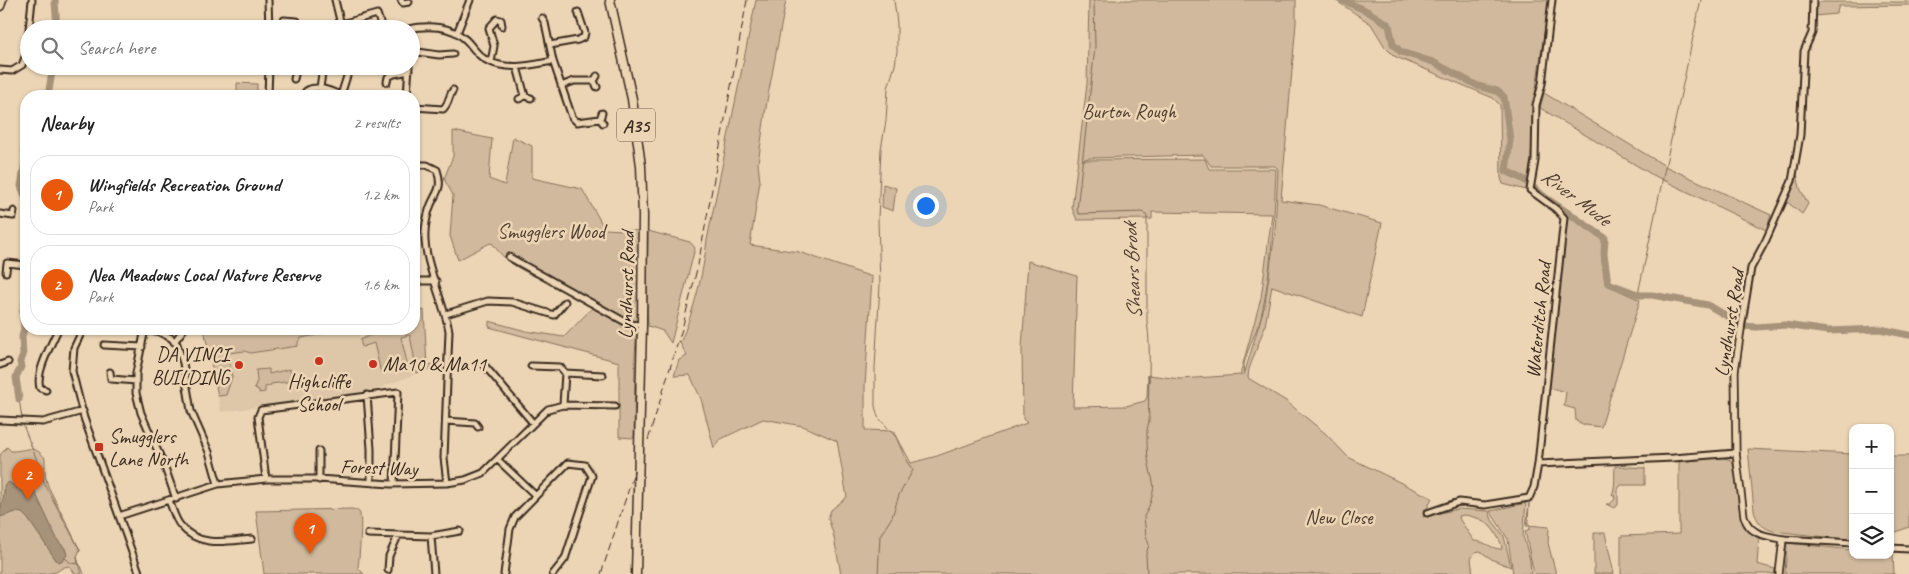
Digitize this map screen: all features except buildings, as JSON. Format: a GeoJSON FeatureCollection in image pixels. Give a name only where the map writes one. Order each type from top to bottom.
{"type":"FeatureCollection","features":[{"type":"Feature","properties":{"kind":"main road"},"geometry":{"type":"LineString","coordinates":[[0,6],[2,0]]}},
{"type":"Feature","properties":{"kind":"main road","name":"Lyndhurst Road"},"geometry":{"type":"LineString","coordinates":[[610,0],[632,98],[641,166],[643,216],[642,325],[636,574]]}},
{"type":"Feature","properties":{"kind":"street"},"geometry":{"type":"LineString","coordinates":[[30,20],[32,0]]}},
{"type":"Feature","properties":{"kind":"street"},"geometry":{"type":"LineString","coordinates":[[268,0],[268,20]]}},
{"type":"Feature","properties":{"kind":"street"},"geometry":{"type":"LineString","coordinates":[[335,0],[340,20]]}},
{"type":"Feature","properties":{"kind":"street"},"geometry":{"type":"LineString","coordinates":[[401,0],[404,3],[409,2]]}},
{"type":"Feature","properties":{"kind":"street"},"geometry":{"type":"LineString","coordinates":[[457,33],[470,0]]}},
{"type":"Feature","properties":{"kind":"street","name":"Waterditch Road"},"geometry":{"type":"LineString","coordinates":[[1538,464],[1564,218],[1556,209],[1530,190],[1535,161],[1536,105],[1542,84],[1552,0]]}},
{"type":"Feature","properties":{"kind":"street","name":"Lyndhurst Road"},"geometry":{"type":"LineString","coordinates":[[1783,538],[1756,534],[1746,524],[1736,453],[1735,371],[1751,268],[1766,240],[1792,181],[1800,135],[1804,51],[1812,34],[1813,0]]}},
{"type":"Feature","properties":{"kind":"street"},"geometry":{"type":"LineString","coordinates":[[550,45],[582,39],[585,33],[578,12]]}},
{"type":"Feature","properties":{"kind":"street"},"geometry":{"type":"LineString","coordinates":[[359,20],[377,14],[379,20]]}},
{"type":"Feature","properties":{"kind":"street"},"geometry":{"type":"LineString","coordinates":[[580,18],[587,16]]}},
{"type":"Feature","properties":{"kind":"street"},"geometry":{"type":"LineString","coordinates":[[542,18],[546,23],[553,61],[572,117],[577,122],[602,121],[602,113]]}},
{"type":"Feature","properties":{"kind":"street"},"geometry":{"type":"LineString","coordinates":[[491,62],[494,46],[489,28],[496,19],[501,20],[502,26]]}},
{"type":"Feature","properties":{"kind":"street"},"geometry":{"type":"LineString","coordinates":[[420,26],[432,26],[457,33],[480,56],[491,62],[518,67],[553,61]]}},
{"type":"Feature","properties":{"kind":"street"},"geometry":{"type":"LineString","coordinates":[[420,52],[439,55],[447,52],[453,54]]}},
{"type":"Feature","properties":{"kind":"street"},"geometry":{"type":"LineString","coordinates":[[0,70],[12,70],[20,66]]}},
{"type":"Feature","properties":{"kind":"street"},"geometry":{"type":"LineString","coordinates":[[518,67],[522,98],[531,98]]}},
{"type":"Feature","properties":{"kind":"street"},"geometry":{"type":"LineString","coordinates":[[268,90],[269,75]]}},
{"type":"Feature","properties":{"kind":"street"},"geometry":{"type":"LineString","coordinates":[[294,79],[295,75]]}},
{"type":"Feature","properties":{"kind":"street"},"geometry":{"type":"LineString","coordinates":[[320,88],[322,75]]}},
{"type":"Feature","properties":{"kind":"street"},"geometry":{"type":"LineString","coordinates":[[343,90],[347,75]]}},
{"type":"Feature","properties":{"kind":"street"},"geometry":{"type":"LineString","coordinates":[[386,78],[392,75]]}},
{"type":"Feature","properties":{"kind":"street"},"geometry":{"type":"LineString","coordinates":[[407,90],[408,75]]}},
{"type":"Feature","properties":{"kind":"street"},"geometry":{"type":"LineString","coordinates":[[561,86],[574,81],[596,82]]}},
{"type":"Feature","properties":{"kind":"street"},"geometry":{"type":"LineString","coordinates":[[308,90],[320,88],[325,90]]}},
{"type":"Feature","properties":{"kind":"street"},"geometry":{"type":"LineString","coordinates":[[420,107],[443,108],[449,102],[449,92]]}},
{"type":"Feature","properties":{"kind":"street"},"geometry":{"type":"LineString","coordinates":[[574,128],[577,122]]}},
{"type":"Feature","properties":{"kind":"street"},"geometry":{"type":"LineString","coordinates":[[420,165],[427,165],[437,170],[440,181],[438,194],[429,209],[425,245],[446,314],[449,342],[444,458],[447,483]]}},
{"type":"Feature","properties":{"kind":"street"},"geometry":{"type":"LineString","coordinates":[[0,214],[13,216],[14,211]]}},
{"type":"Feature","properties":{"kind":"street"},"geometry":{"type":"LineString","coordinates":[[509,257],[629,324],[642,325]]}},
{"type":"Feature","properties":{"kind":"street"},"geometry":{"type":"LineString","coordinates":[[6,272],[7,264],[20,265]]}},
{"type":"Feature","properties":{"kind":"street"},"geometry":{"type":"LineString","coordinates":[[420,281],[436,281]]}},
{"type":"Feature","properties":{"kind":"street"},"geometry":{"type":"LineString","coordinates":[[446,314],[488,301],[512,302],[554,315],[565,302]]}},
{"type":"Feature","properties":{"kind":"street"},"geometry":{"type":"LineString","coordinates":[[46,390],[37,389],[42,367],[55,335]]}},
{"type":"Feature","properties":{"kind":"street"},"geometry":{"type":"LineString","coordinates":[[80,335],[76,342],[72,371],[83,411],[138,573],[146,574]]}},
{"type":"Feature","properties":{"kind":"street"},"geometry":{"type":"LineString","coordinates":[[144,335],[136,381],[136,393],[141,413],[164,465],[176,499]]}},
{"type":"Feature","properties":{"kind":"street"},"geometry":{"type":"LineString","coordinates":[[163,335],[177,344],[183,363],[191,411],[209,452],[218,484]]}},
{"type":"Feature","properties":{"kind":"street"},"geometry":{"type":"LineString","coordinates":[[174,342],[180,335]]}},
{"type":"Feature","properties":{"kind":"street"},"geometry":{"type":"LineString","coordinates":[[104,345],[142,347]]}},
{"type":"Feature","properties":{"kind":"street"},"geometry":{"type":"LineString","coordinates":[[485,366],[533,423]]}},
{"type":"Feature","properties":{"kind":"street"},"geometry":{"type":"LineString","coordinates":[[531,366],[560,367],[565,373],[563,405]]}},
{"type":"Feature","properties":{"kind":"street"},"geometry":{"type":"LineString","coordinates":[[110,372],[112,379],[136,381]]}},
{"type":"Feature","properties":{"kind":"street"},"geometry":{"type":"LineString","coordinates":[[565,373],[603,374]]}},
{"type":"Feature","properties":{"kind":"street"},"geometry":{"type":"LineString","coordinates":[[266,479],[258,417],[261,410],[398,392],[394,484]]}},
{"type":"Feature","properties":{"kind":"street"},"geometry":{"type":"LineString","coordinates":[[366,395],[371,449],[371,482]]}},
{"type":"Feature","properties":{"kind":"street","name":"Forest Way"},"geometry":{"type":"LineString","coordinates":[[119,516],[218,484],[266,479],[394,484],[447,483],[465,480],[483,473],[498,460],[548,408],[563,405],[614,406]]}},
{"type":"Feature","properties":{"kind":"street"},"geometry":{"type":"LineString","coordinates":[[0,420],[43,422],[57,420],[83,411]]}},
{"type":"Feature","properties":{"kind":"street"},"geometry":{"type":"LineString","coordinates":[[446,421],[476,423]]}},
{"type":"Feature","properties":{"kind":"street"},"geometry":{"type":"LineString","coordinates":[[319,451],[319,480]]}},
{"type":"Feature","properties":{"kind":"street"},"geometry":{"type":"LineString","coordinates":[[1427,513],[1459,502],[1485,505],[1529,498],[1534,487],[1538,464],[1736,453]]}},
{"type":"Feature","properties":{"kind":"street"},"geometry":{"type":"LineString","coordinates":[[498,460],[535,495]]}},
{"type":"Feature","properties":{"kind":"street"},"geometry":{"type":"LineString","coordinates":[[504,574],[512,522],[515,516],[568,463],[584,465],[592,476],[565,558],[553,574]]}},
{"type":"Feature","properties":{"kind":"street"},"geometry":{"type":"LineString","coordinates":[[169,501],[180,526],[195,538],[212,542],[252,539]]}},
{"type":"Feature","properties":{"kind":"street"},"geometry":{"type":"LineString","coordinates":[[368,534],[431,536],[460,531]]}},
{"type":"Feature","properties":{"kind":"street"},"geometry":{"type":"LineString","coordinates":[[388,570],[388,556],[398,536]]}},
{"type":"Feature","properties":{"kind":"street"},"geometry":{"type":"LineString","coordinates":[[431,536],[434,574]]}},
{"type":"Feature","properties":{"kind":"street"},"geometry":{"type":"LineString","coordinates":[[1779,574],[1783,538],[1849,543]]}},
{"type":"Feature","properties":{"kind":"street"},"geometry":{"type":"LineString","coordinates":[[1894,548],[1909,549]]}},
{"type":"Feature","properties":{"kind":"shaded area","name":"Highcliffe School"},"geometry":{"type":"Polygon","coordinates":[[[424,310],[427,366],[445,359],[445,363],[377,389],[361,393],[221,412],[205,335],[359,335],[360,340],[370,335],[420,335],[420,311],[424,310]]]}},
{"type":"Feature","properties":{"kind":"shaded area"},"geometry":{"type":"Polygon","coordinates":[[[9,482],[17,488],[24,486],[33,488],[58,541],[65,548],[67,555],[63,560],[59,562],[56,560],[22,513],[16,512],[0,517],[4,486],[9,482]]]}},
{"type":"Feature","properties":{"kind":"green space"},"geometry":{"type":"Polygon","coordinates":[[[756,0],[786,0],[767,101],[758,163],[760,181],[750,245],[799,252],[872,277],[865,386],[865,430],[894,431],[911,463],[937,456],[1027,423],[1023,419],[1022,348],[1028,261],[1077,276],[1073,407],[1126,406],[1145,401],[1147,397],[1148,375],[1149,382],[1149,375],[1180,379],[1241,375],[1241,371],[1261,298],[1272,214],[1152,212],[1152,219],[1077,220],[1072,208],[1087,84],[1089,0],[1296,0],[1296,23],[1281,200],[1319,205],[1382,223],[1362,317],[1272,286],[1265,326],[1249,369],[1248,378],[1286,401],[1326,434],[1348,457],[1432,498],[1423,517],[1458,509],[1489,511],[1492,520],[1504,536],[1511,567],[1493,560],[1480,551],[1475,552],[1471,559],[1473,574],[841,574],[828,518],[831,510],[847,497],[837,441],[803,426],[763,419],[719,440],[714,448],[701,399],[690,375],[674,376],[679,360],[687,356],[680,343],[697,293],[756,0]],[[1203,155],[1089,158],[1082,160],[1205,159],[1209,169],[1276,169],[1268,281],[1261,317],[1244,363],[1244,375],[1265,304],[1275,232],[1278,169],[1275,166],[1211,166],[1203,155]],[[1465,515],[1459,516],[1460,520],[1474,541],[1502,549],[1496,534],[1487,523],[1465,515]]]}},
{"type":"Feature","properties":{"kind":"green space"},"geometry":{"type":"Polygon","coordinates":[[[1335,0],[1549,0],[1534,102],[1531,159],[1526,190],[1503,184],[1501,178],[1500,105],[1493,98],[1394,56],[1385,47],[1371,24],[1335,0]]]}},
{"type":"Feature","properties":{"kind":"green space"},"geometry":{"type":"Polygon","coordinates":[[[1816,2],[1909,2],[1909,5],[1839,6],[1836,14],[1815,16],[1816,2]]]}},
{"type":"Feature","properties":{"kind":"green space"},"geometry":{"type":"Polygon","coordinates":[[[237,83],[257,84],[257,90],[237,90],[237,83]]]}},
{"type":"Feature","properties":{"kind":"green space"},"geometry":{"type":"Polygon","coordinates":[[[1544,93],[1667,167],[1771,215],[1766,230],[1651,174],[1540,108],[1544,93]]]}},
{"type":"Feature","properties":{"kind":"green space","name":"Smugglers Wood"},"geometry":{"type":"Polygon","coordinates":[[[453,131],[492,139],[489,179],[505,185],[513,137],[532,146],[532,178],[582,189],[605,229],[641,231],[635,355],[634,438],[619,437],[619,362],[489,327],[489,321],[526,331],[564,337],[596,304],[570,290],[527,273],[502,256],[493,244],[490,243],[458,260],[450,236],[453,195],[444,179],[453,156],[453,131]]]}},
{"type":"Feature","properties":{"kind":"green space"},"geometry":{"type":"Polygon","coordinates":[[[1797,174],[1800,188],[1808,204],[1802,214],[1787,202],[1797,174]]]}},
{"type":"Feature","properties":{"kind":"green space"},"geometry":{"type":"Polygon","coordinates":[[[883,184],[896,188],[893,211],[882,207],[883,184]]]}},
{"type":"Feature","properties":{"kind":"green space"},"geometry":{"type":"Polygon","coordinates":[[[1567,215],[1603,239],[1602,261],[1605,284],[1640,300],[1601,427],[1585,425],[1576,421],[1575,409],[1564,406],[1566,392],[1547,387],[1567,215]]]}},
{"type":"Feature","properties":{"kind":"green space"},"geometry":{"type":"Polygon","coordinates":[[[648,231],[690,242],[695,248],[671,343],[663,331],[648,326],[648,231]]]}},
{"type":"Feature","properties":{"kind":"green space"},"geometry":{"type":"Polygon","coordinates":[[[424,310],[427,366],[445,359],[445,363],[417,373],[410,335],[420,335],[420,311],[424,310]]]}},
{"type":"Feature","properties":{"kind":"green space"},"geometry":{"type":"Polygon","coordinates":[[[205,335],[317,335],[301,338],[298,346],[250,353],[245,351],[228,353],[232,377],[226,395],[218,396],[205,335]]]}},
{"type":"Feature","properties":{"kind":"green space"},"geometry":{"type":"Polygon","coordinates":[[[370,335],[410,335],[401,337],[408,367],[381,373],[374,343],[362,347],[360,340],[370,335]]]}},
{"type":"Feature","properties":{"kind":"green space"},"geometry":{"type":"Polygon","coordinates":[[[269,369],[269,374],[290,369],[292,381],[271,384],[265,387],[265,392],[259,393],[259,390],[254,388],[257,381],[256,370],[269,369]]]}},
{"type":"Feature","properties":{"kind":"green space"},"geometry":{"type":"Polygon","coordinates":[[[7,447],[11,451],[33,449],[41,453],[45,458],[45,475],[48,486],[80,550],[77,557],[82,574],[75,574],[70,566],[56,572],[44,574],[0,574],[0,455],[7,447]]]}},
{"type":"Feature","properties":{"kind":"green space"},"geometry":{"type":"Polygon","coordinates":[[[1748,449],[1849,454],[1849,540],[1773,531],[1765,528],[1758,521],[1754,510],[1748,449]]]}},
{"type":"Feature","properties":{"kind":"green space"},"geometry":{"type":"Polygon","coordinates":[[[1894,456],[1909,456],[1909,527],[1894,533],[1894,456]]]}},
{"type":"Feature","properties":{"kind":"green space"},"geometry":{"type":"Polygon","coordinates":[[[1721,457],[1731,460],[1733,464],[1744,527],[1759,538],[1757,564],[1775,569],[1774,574],[1621,574],[1621,536],[1679,534],[1679,462],[1721,457]]]}},
{"type":"Feature","properties":{"kind":"green space"},"geometry":{"type":"Polygon","coordinates":[[[1615,466],[1645,468],[1645,485],[1621,485],[1618,489],[1618,505],[1614,508],[1606,504],[1610,504],[1615,499],[1614,495],[1612,495],[1615,466]]]}},
{"type":"Feature","properties":{"kind":"green space"},"geometry":{"type":"Polygon","coordinates":[[[1526,503],[1523,536],[1530,560],[1531,574],[1513,574],[1508,539],[1490,511],[1526,503]]]}},
{"type":"Feature","properties":{"kind":"green space"},"geometry":{"type":"Polygon","coordinates":[[[1529,503],[1528,525],[1549,527],[1548,543],[1556,574],[1534,574],[1525,531],[1530,529],[1530,526],[1526,526],[1529,503]]]}},
{"type":"Feature","properties":{"kind":"green space"},"geometry":{"type":"Polygon","coordinates":[[[351,509],[358,511],[360,515],[358,568],[364,574],[264,574],[256,511],[351,509]]]}},
{"type":"Feature","properties":{"kind":"green space"},"geometry":{"type":"Polygon","coordinates":[[[1594,533],[1605,533],[1614,574],[1594,574],[1594,533]]]}},
{"type":"Feature","properties":{"kind":"green space"},"geometry":{"type":"Polygon","coordinates":[[[1787,543],[1849,550],[1849,559],[1893,559],[1894,574],[1785,574],[1787,543]]]}},
{"type":"Feature","properties":{"kind":"waterway"},"geometry":{"type":"LineString","coordinates":[[55,0],[56,20]]}},
{"type":"Feature","properties":{"kind":"waterway"},"geometry":{"type":"LineString","coordinates":[[878,574],[880,536],[892,517],[899,495],[913,470],[907,462],[896,437],[878,417],[875,406],[875,367],[880,285],[878,219],[881,149],[886,121],[888,88],[897,51],[897,23],[894,0]]}},
{"type":"Feature","properties":{"kind":"waterway","name":"Shears Brook"},"geometry":{"type":"LineString","coordinates":[[1094,0],[1095,47],[1077,210],[1079,214],[1143,212],[1147,216],[1149,358],[1147,445],[1148,460],[1154,486],[1151,501],[1144,516],[1149,545],[1146,554],[1147,574]]}},
{"type":"Feature","properties":{"kind":"waterway","name":"River Mude"},"geometry":{"type":"LineString","coordinates":[[1342,0],[1367,11],[1389,25],[1393,44],[1401,52],[1433,62],[1478,86],[1497,91],[1504,97],[1510,140],[1506,171],[1523,179],[1546,198],[1605,238],[1604,254],[1608,283],[1640,295],[1652,295],[1708,305],[1744,326],[1785,325],[1828,331],[1880,329],[1909,335]]}},
{"type":"Feature","properties":{"kind":"waterway"},"geometry":{"type":"LineString","coordinates":[[1638,294],[1701,0]]}},
{"type":"Feature","properties":{"kind":"waterway"},"geometry":{"type":"LineString","coordinates":[[49,90],[52,75]]}},
{"type":"Feature","properties":{"kind":"waterway"},"geometry":{"type":"LineString","coordinates":[[19,399],[16,377],[21,367],[20,362],[23,356],[22,335]]}},
{"type":"Feature","properties":{"kind":"waterway"},"geometry":{"type":"LineString","coordinates":[[19,399],[22,418]]}},
{"type":"Feature","properties":{"kind":"waterway"},"geometry":{"type":"LineString","coordinates":[[23,425],[45,485],[80,550],[77,557],[78,564],[81,566],[84,574]]}},
{"type":"Feature","properties":{"kind":"waterway"},"geometry":{"type":"LineString","coordinates":[[30,487],[40,471]]}},
{"type":"Feature","properties":{"kind":"waterway"},"geometry":{"type":"LineString","coordinates":[[65,558],[71,563],[78,564]]}},
{"type":"Feature","properties":{"kind":"railway"},"geometry":{"type":"LineString","coordinates":[[648,440],[682,329],[698,265],[747,0]]}},
{"type":"Feature","properties":{"kind":"railway"},"geometry":{"type":"LineString","coordinates":[[601,574],[635,470]]}},
{"type":"Feature","properties":{"kind":"place","name":"Highcliffe School"},"geometry":{"type":"Point","coordinates":[319,361]}},
{"type":"Feature","properties":{"kind":"place","name":"Ma10 & Ma11"},"geometry":{"type":"Point","coordinates":[373,364]}},
{"type":"Feature","properties":{"kind":"place","name":"DA VINCI BUILDING"},"geometry":{"type":"Point","coordinates":[239,365]}},
{"type":"Feature","properties":{"kind":"place","name":"Smugglers Lane North"},"geometry":{"type":"Point","coordinates":[99,447]}},
{"type":"Feature","properties":{"kind":"place","name":"Nea Meadows Local Nature Reserve"},"geometry":{"type":"Point","coordinates":[28,500]}},
{"type":"Feature","properties":{"kind":"place","name":"Wingfields Recreation Ground"},"geometry":{"type":"Point","coordinates":[310,554]}},
{"type":"Feature","properties":{"kind":"park label","name":"Burton Rough"},"geometry":{"type":"Point","coordinates":[1129,111]}},
{"type":"Feature","properties":{"kind":"park label","name":"New Close"},"geometry":{"type":"Point","coordinates":[1339,517]}}]}
